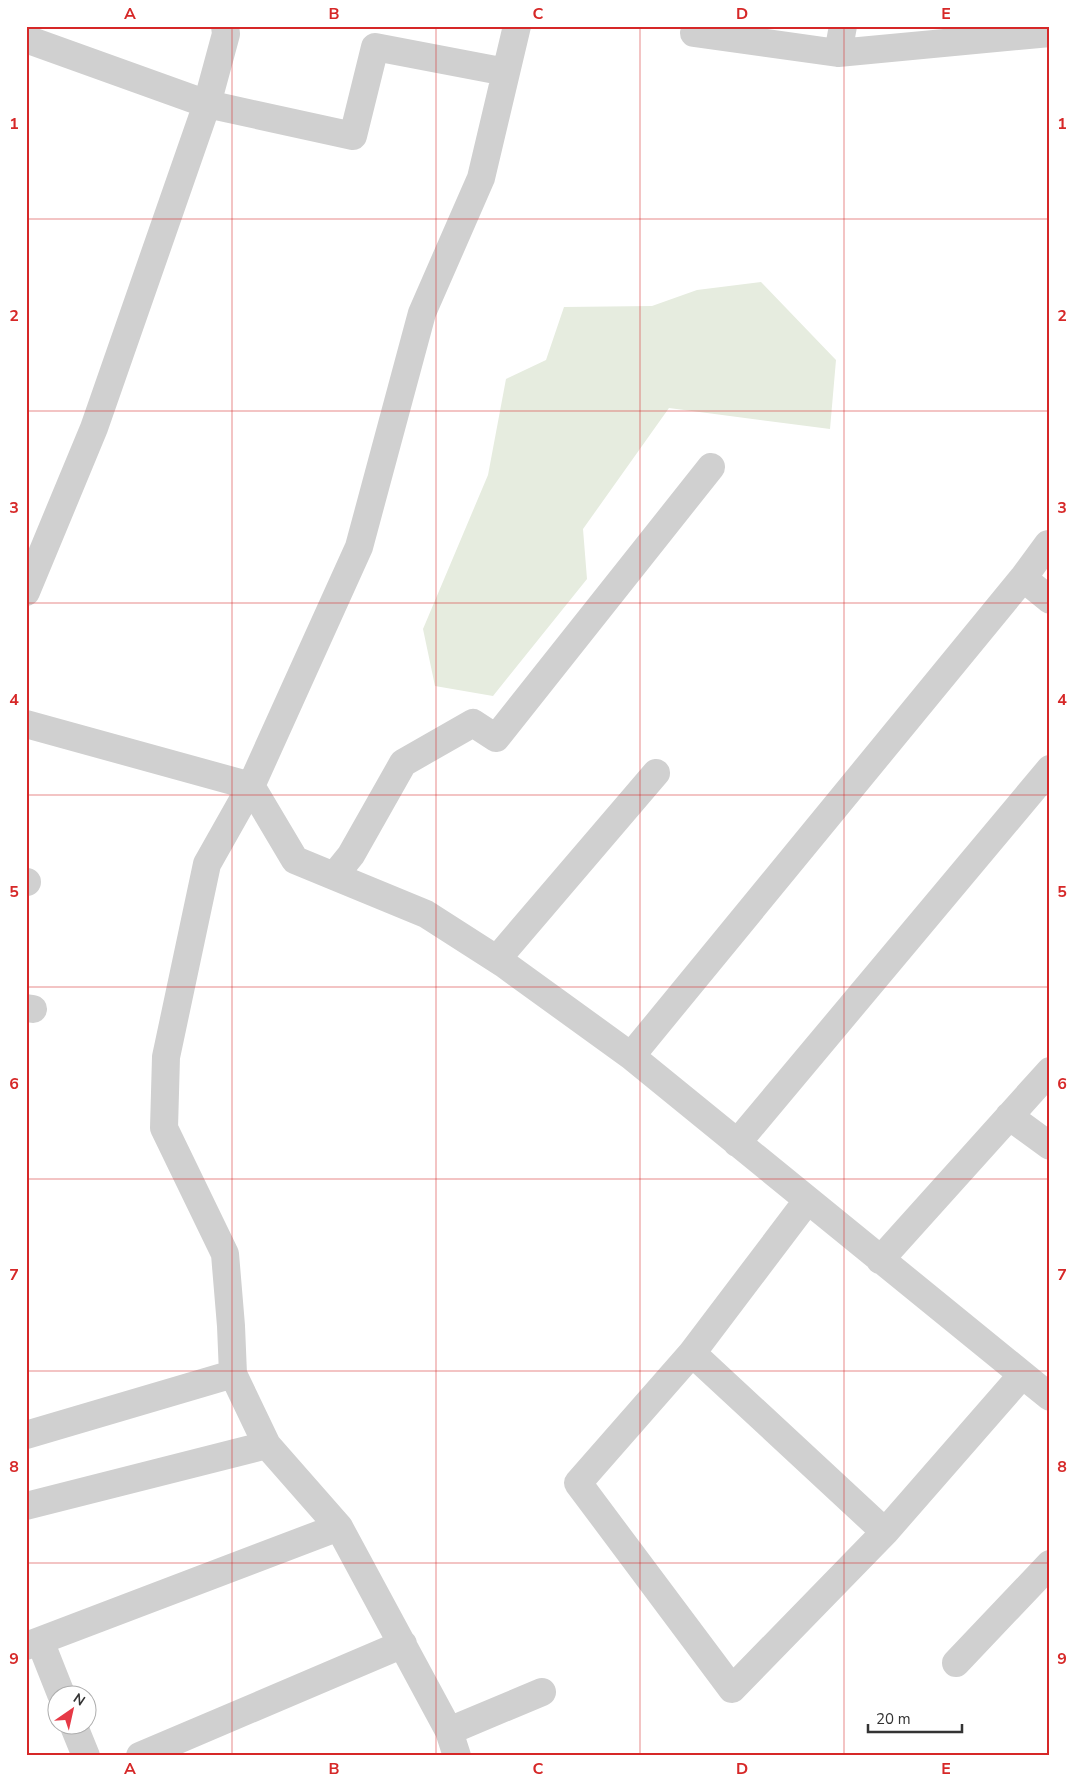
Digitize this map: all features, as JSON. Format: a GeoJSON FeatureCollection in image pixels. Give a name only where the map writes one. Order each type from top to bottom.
{"type":"FeatureCollection","features":[{"type":"Feature","properties":{"kind":"street"},"geometry":{"type":"LineString","coordinates":[[26,592],[94,428],[208,104],[226,34],[225,26]]}},
{"type":"Feature","properties":{"kind":"street"},"geometry":{"type":"LineString","coordinates":[[518,26],[482,178],[422,312],[359,547],[250,786],[207,864],[166,1057],[164,1128],[225,1254],[233,1374],[267,1445],[339,1527],[403,1644],[453,1743],[542,1692]]}},
{"type":"Feature","properties":{"kind":"street"},"geometry":{"type":"LineString","coordinates":[[838,53],[842,26]]}},
{"type":"Feature","properties":{"kind":"street"},"geometry":{"type":"LineString","coordinates":[[694,33],[838,53],[1050,33]]}},
{"type":"Feature","properties":{"kind":"street"},"geometry":{"type":"LineString","coordinates":[[26,39],[208,104],[353,136],[374,47],[506,72]]}},
{"type":"Feature","properties":{"kind":"street"},"geometry":{"type":"LineString","coordinates":[[334,876],[352,855],[403,763],[473,723],[496,738],[711,467]]}},
{"type":"Feature","properties":{"kind":"street"},"geometry":{"type":"LineString","coordinates":[[631,1056],[1023,578],[1048,544]]}},
{"type":"Feature","properties":{"kind":"street"},"geometry":{"type":"LineString","coordinates":[[1023,578],[1050,600]]}},
{"type":"Feature","properties":{"kind":"street"},"geometry":{"type":"LineString","coordinates":[[26,724],[250,786],[295,860],[426,914],[497,959],[631,1056],[1050,1397]]}},
{"type":"Feature","properties":{"kind":"street"},"geometry":{"type":"LineString","coordinates":[[737,1143],[1050,769]]}},
{"type":"Feature","properties":{"kind":"street"},"geometry":{"type":"LineString","coordinates":[[497,959],[656,773]]}},
{"type":"Feature","properties":{"kind":"street"},"geometry":{"type":"LineString","coordinates":[[880,1260],[1050,1071]]}},
{"type":"Feature","properties":{"kind":"street"},"geometry":{"type":"LineString","coordinates":[[1009,1116],[1050,1146]]}},
{"type":"Feature","properties":{"kind":"street"},"geometry":{"type":"LineString","coordinates":[[808,1201],[692,1353],[578,1483],[732,1689],[885,1532],[1022,1375]]}},
{"type":"Feature","properties":{"kind":"street"},"geometry":{"type":"LineString","coordinates":[[692,1353],[885,1532]]}},
{"type":"Feature","properties":{"kind":"street"},"geometry":{"type":"LineString","coordinates":[[26,1435],[233,1374]]}},
{"type":"Feature","properties":{"kind":"street"},"geometry":{"type":"LineString","coordinates":[[26,1506],[267,1445]]}},
{"type":"Feature","properties":{"kind":"street"},"geometry":{"type":"LineString","coordinates":[[55,1684],[33,1644],[339,1527]]}},
{"type":"Feature","properties":{"kind":"street"},"geometry":{"type":"LineString","coordinates":[[956,1663],[1050,1564]]}},
{"type":"Feature","properties":{"kind":"street"},"geometry":{"type":"LineString","coordinates":[[140,1756],[403,1644]]}},
{"type":"Feature","properties":{"kind":"street"},"geometry":{"type":"LineString","coordinates":[[77,1734],[86,1756]]}},
{"type":"Feature","properties":{"kind":"shaded area"},"geometry":{"type":"Polygon","coordinates":[[[761,282],[836,360],[830,429],[669,408],[583,529],[587,579],[493,696],[435,686],[423,629],[488,475],[506,379],[546,360],[564,307],[652,306],[697,290],[761,282]]]}}]}
